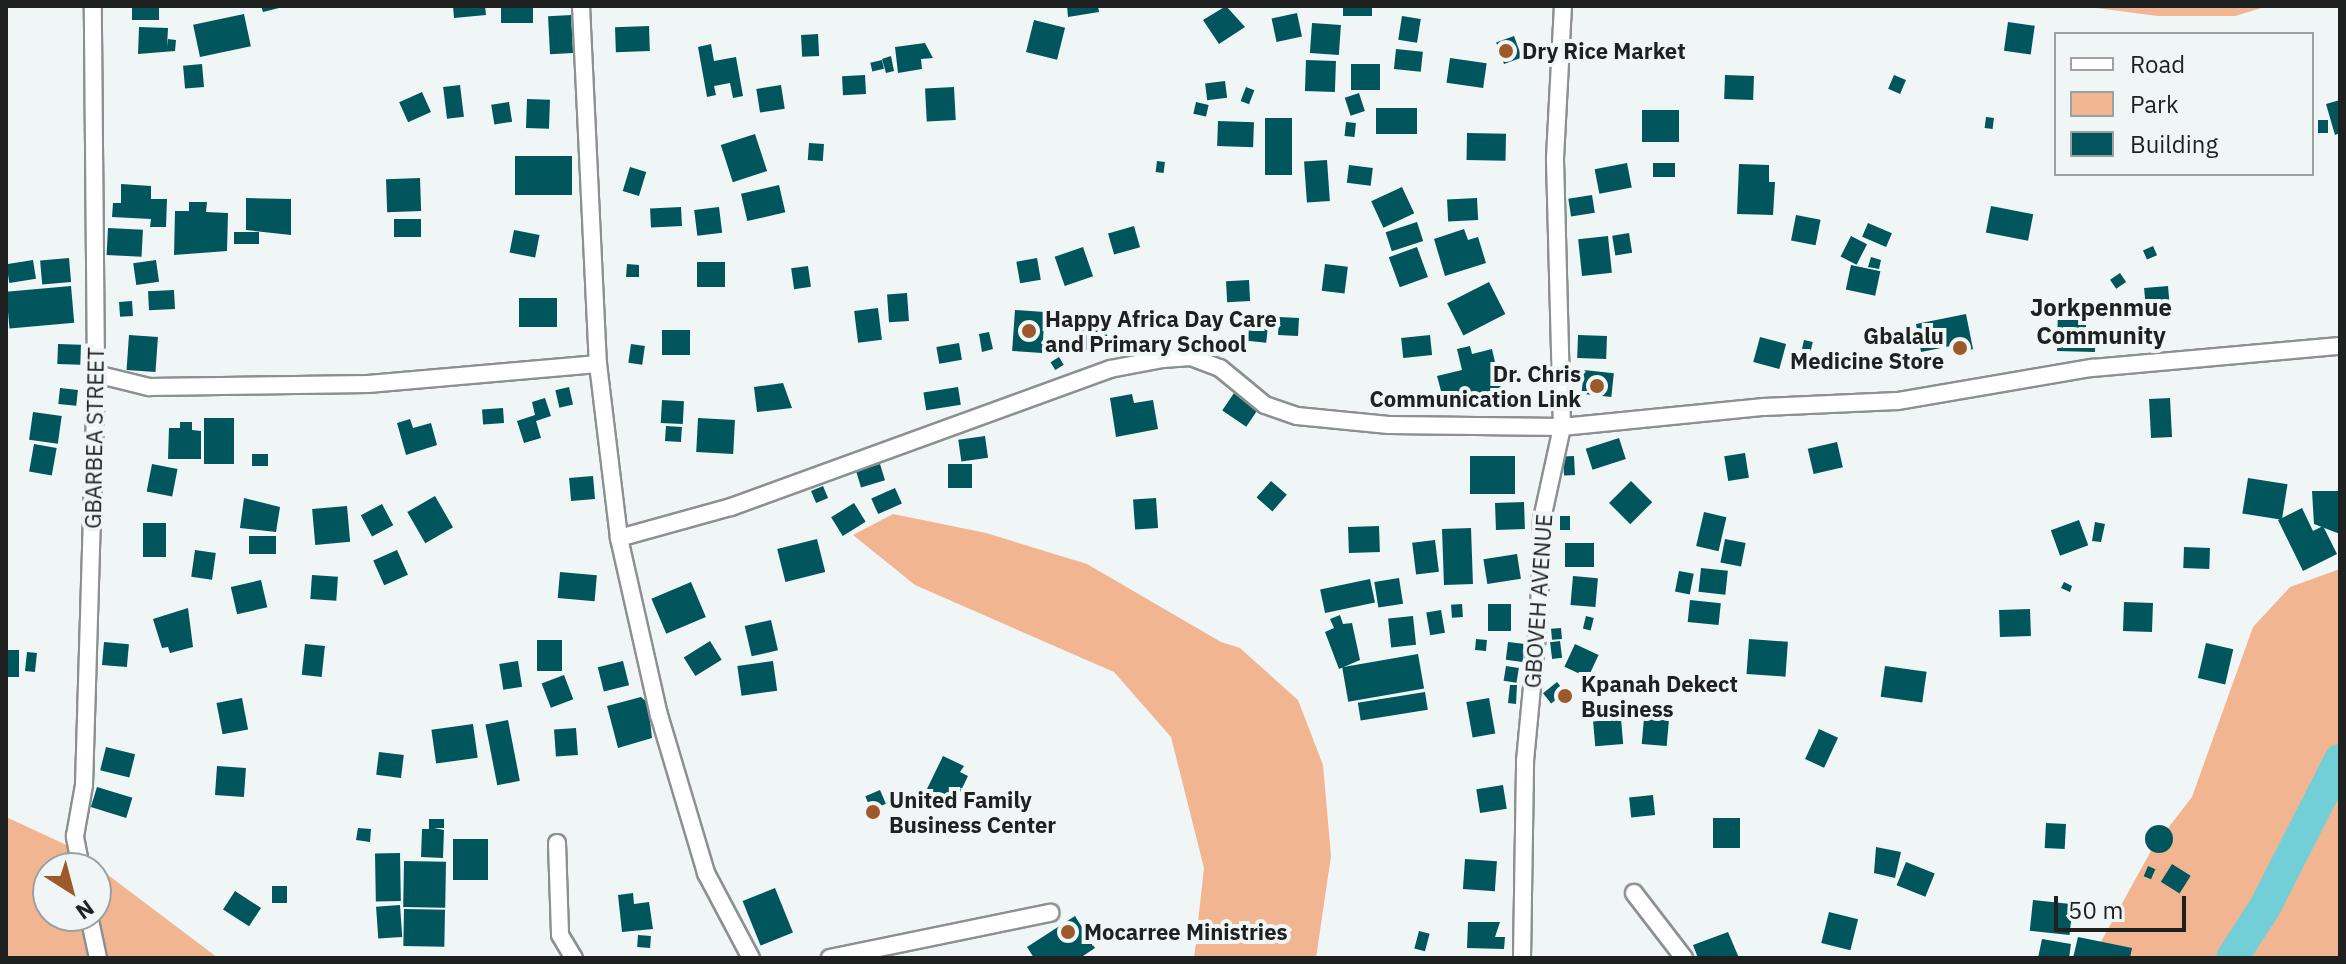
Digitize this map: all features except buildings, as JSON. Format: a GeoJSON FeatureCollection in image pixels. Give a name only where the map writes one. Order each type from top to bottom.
{"type":"FeatureCollection","features":[{"type":"Feature","properties":{"kind":"street","name":"GBARBEA STREET"},"geometry":{"type":"LineString","coordinates":[[78,852],[75,836],[84,785],[96,374],[93,6]]}},
{"type":"Feature","properties":{"kind":"street"},"geometry":{"type":"LineString","coordinates":[[581,6],[598,364],[619,538],[659,715],[706,873],[751,958]]}},
{"type":"Feature","properties":{"kind":"street","name":"GBOVEH AVENUE"},"geometry":{"type":"LineString","coordinates":[[1522,958],[1525,761],[1539,614],[1542,519],[1562,427],[1555,158],[1563,6]]}},
{"type":"Feature","properties":{"kind":"street"},"geometry":{"type":"LineString","coordinates":[[619,538],[731,507],[1110,369],[1163,359],[1191,357],[1220,368],[1265,405],[1297,416],[1389,425],[1562,427],[1764,407],[1898,401],[2092,368],[2340,346]]}},
{"type":"Feature","properties":{"kind":"street"},"geometry":{"type":"LineString","coordinates":[[96,374],[149,387],[368,384],[598,364]]}},
{"type":"Feature","properties":{"kind":"street"},"geometry":{"type":"LineString","coordinates":[[557,843],[560,935],[574,958]]}},
{"type":"Feature","properties":{"kind":"street"},"geometry":{"type":"LineString","coordinates":[[1634,893],[1684,958]]}},
{"type":"Feature","properties":{"kind":"street"},"geometry":{"type":"LineString","coordinates":[[830,958],[1050,913]]}},
{"type":"Feature","properties":{"kind":"street"},"geometry":{"type":"LineString","coordinates":[[92,932],[98,958]]}},
{"type":"Feature","properties":{"kind":"green space"},"geometry":{"type":"Polygon","coordinates":[[[2081,6],[2268,6],[2235,16],[2158,16],[2081,6]]]}},
{"type":"Feature","properties":{"kind":"green space"},"geometry":{"type":"Polygon","coordinates":[[[893,514],[986,533],[1087,564],[1221,642],[1240,648],[1298,700],[1323,765],[1331,856],[1316,958],[1194,958],[1204,868],[1171,737],[1114,672],[915,585],[853,535],[893,514]]]}},
{"type":"Feature","properties":{"kind":"green space"},"geometry":{"type":"Polygon","coordinates":[[[2340,569],[2340,958],[2092,958],[2152,849],[2192,797],[2253,627],[2290,587],[2340,569]]]}},
{"type":"Feature","properties":{"kind":"green space"},"geometry":{"type":"Polygon","coordinates":[[[6,817],[78,852],[32,852],[32,932],[112,932],[112,878],[218,958],[6,958],[6,817]]]}},
{"type":"Feature","properties":{"kind":"waterway"},"geometry":{"type":"LineString","coordinates":[[2232,958],[2265,907],[2340,760]]}},
{"type":"Feature","properties":{"kind":"place","name":"Dry Rice Market"},"geometry":{"type":"Point","coordinates":[1506,51]}},
{"type":"Feature","properties":{"kind":"place","name":"Happy Africa Day Care and Primary School"},"geometry":{"type":"Point","coordinates":[1029,331]}},
{"type":"Feature","properties":{"kind":"place","name":"Gbalalu Medicine Store"},"geometry":{"type":"Point","coordinates":[1960,348]}},
{"type":"Feature","properties":{"kind":"place","name":"Dr. Chris Communication Link"},"geometry":{"type":"Point","coordinates":[1597,386]}},
{"type":"Feature","properties":{"kind":"place","name":"Kpanah Dekect Business"},"geometry":{"type":"Point","coordinates":[1565,696]}},
{"type":"Feature","properties":{"kind":"place","name":"United Family Business Center"},"geometry":{"type":"Point","coordinates":[873,812]}},
{"type":"Feature","properties":{"kind":"place","name":"Mocarree Ministries"},"geometry":{"type":"Point","coordinates":[1068,932]}},
{"type":"Feature","properties":{"kind":"district","name":"Jorkpenmue Community"},"geometry":{"type":"Point","coordinates":[2101,322]}}]}
